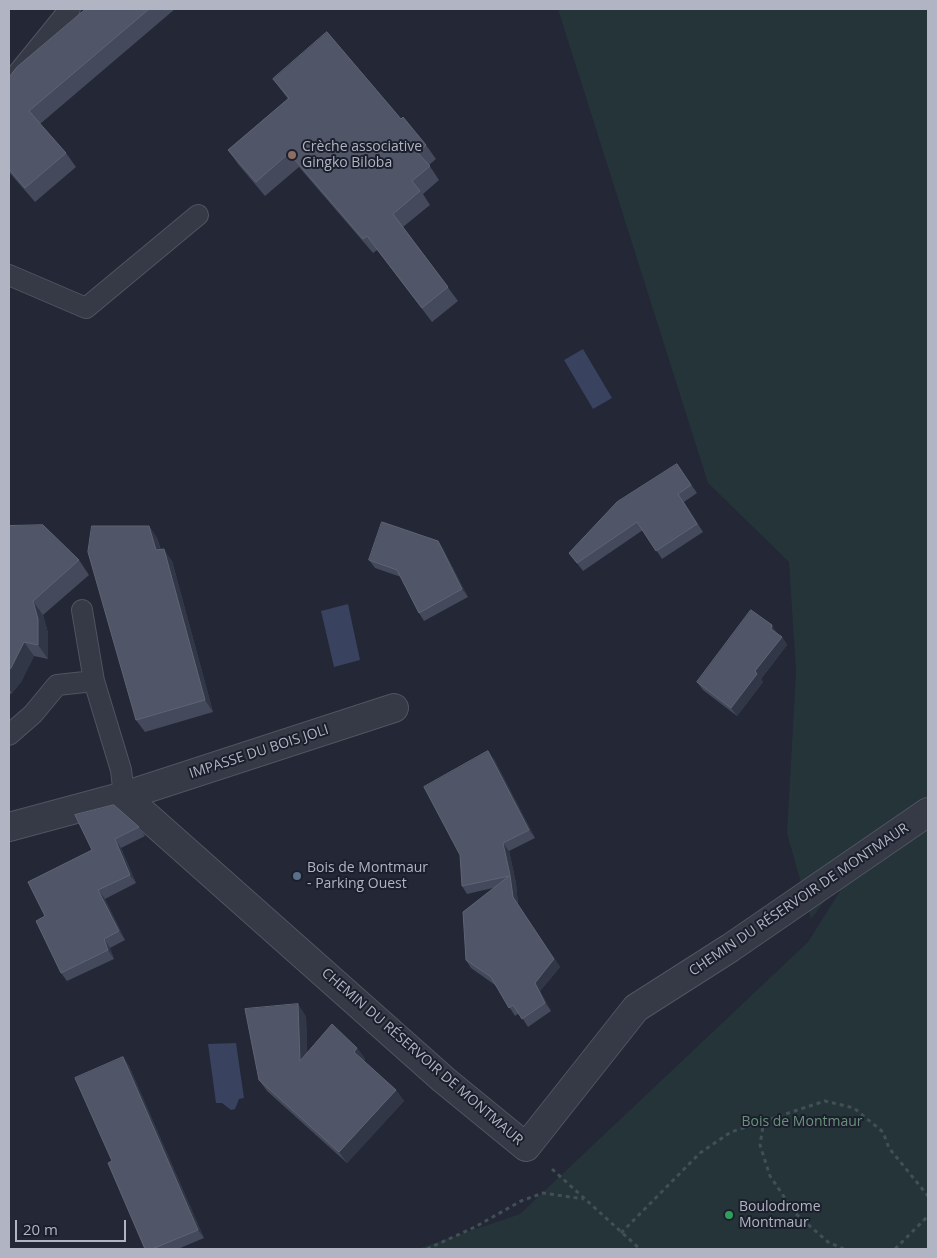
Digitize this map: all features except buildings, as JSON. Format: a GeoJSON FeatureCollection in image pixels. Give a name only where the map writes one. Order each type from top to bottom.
{"type":"FeatureCollection","features":[{"type":"Feature","properties":{"kind":"street","name":"IMPASSE DU BOIS JOLI"},"geometry":{"type":"LineString","coordinates":[[124,796],[394,708]]}},
{"type":"Feature","properties":{"kind":"street"},"geometry":{"type":"LineString","coordinates":[[9,827],[124,796]]}},
{"type":"Feature","properties":{"kind":"street","name":"CHEMIN DU RÉSERVOIR DE MONTMAUR"},"geometry":{"type":"LineString","coordinates":[[124,796],[444,1080],[526,1147],[636,1008],[730,948],[928,812]]}},
{"type":"Feature","properties":{"kind":"lane"},"geometry":{"type":"LineString","coordinates":[[9,84],[70,9]]}},
{"type":"Feature","properties":{"kind":"lane"},"geometry":{"type":"LineString","coordinates":[[9,275],[86,308],[198,214]]}},
{"type":"Feature","properties":{"kind":"lane"},"geometry":{"type":"LineString","coordinates":[[82,610],[94,681],[121,770],[124,796]]}},
{"type":"Feature","properties":{"kind":"lane"},"geometry":{"type":"LineString","coordinates":[[9,735],[33,714],[57,685],[94,681]]}},
{"type":"Feature","properties":{"kind":"path"},"geometry":{"type":"LineString","coordinates":[[621,1233],[700,1153],[732,1132],[825,1101],[854,1108],[883,1132],[889,1148],[928,1196]]}},
{"type":"Feature","properties":{"kind":"path"},"geometry":{"type":"LineString","coordinates":[[764,1120],[760,1145],[770,1176],[795,1213],[828,1242],[844,1249]]}},
{"type":"Feature","properties":{"kind":"path"},"geometry":{"type":"LineString","coordinates":[[526,1147],[561,1176],[584,1200],[640,1249]]}},
{"type":"Feature","properties":{"kind":"path"},"geometry":{"type":"LineString","coordinates":[[427,1249],[475,1227],[522,1201],[543,1193],[584,1200]]}},
{"type":"Feature","properties":{"kind":"path"},"geometry":{"type":"LineString","coordinates":[[895,1249],[928,1216]]}},
{"type":"Feature","properties":{"kind":"green space"},"geometry":{"type":"Polygon","coordinates":[[[558,9],[928,9],[928,824],[833,890],[811,919],[787,833],[796,671],[789,562],[708,483],[558,9]]]}},
{"type":"Feature","properties":{"kind":"green space","name":"Bois de Montmaur"},"geometry":{"type":"Polygon","coordinates":[[[928,828],[928,1249],[417,1249],[520,1214],[808,942],[852,872],[928,828]]]}},
{"type":"Feature","properties":{"kind":"water"},"geometry":{"type":"Polygon","coordinates":[[[583,349],[612,398],[593,409],[564,360],[583,349]]]}},
{"type":"Feature","properties":{"kind":"water"},"geometry":{"type":"Polygon","coordinates":[[[348,604],[360,660],[334,667],[321,611],[348,604]]]}},
{"type":"Feature","properties":{"kind":"water"},"geometry":{"type":"Polygon","coordinates":[[[236,1043],[244,1098],[239,1099],[235,1109],[231,1110],[222,1103],[216,1103],[208,1044],[236,1043]]]}},
{"type":"Feature","properties":{"kind":"place","name":"Crèche associative Gingko Biloba"},"geometry":{"type":"Point","coordinates":[292,155]}},
{"type":"Feature","properties":{"kind":"place","name":"Bois de Montmaur - Parking Ouest"},"geometry":{"type":"Point","coordinates":[297,876]}},
{"type":"Feature","properties":{"kind":"place","name":"Boulodrome Montmaur"},"geometry":{"type":"Point","coordinates":[729,1215]}}]}
